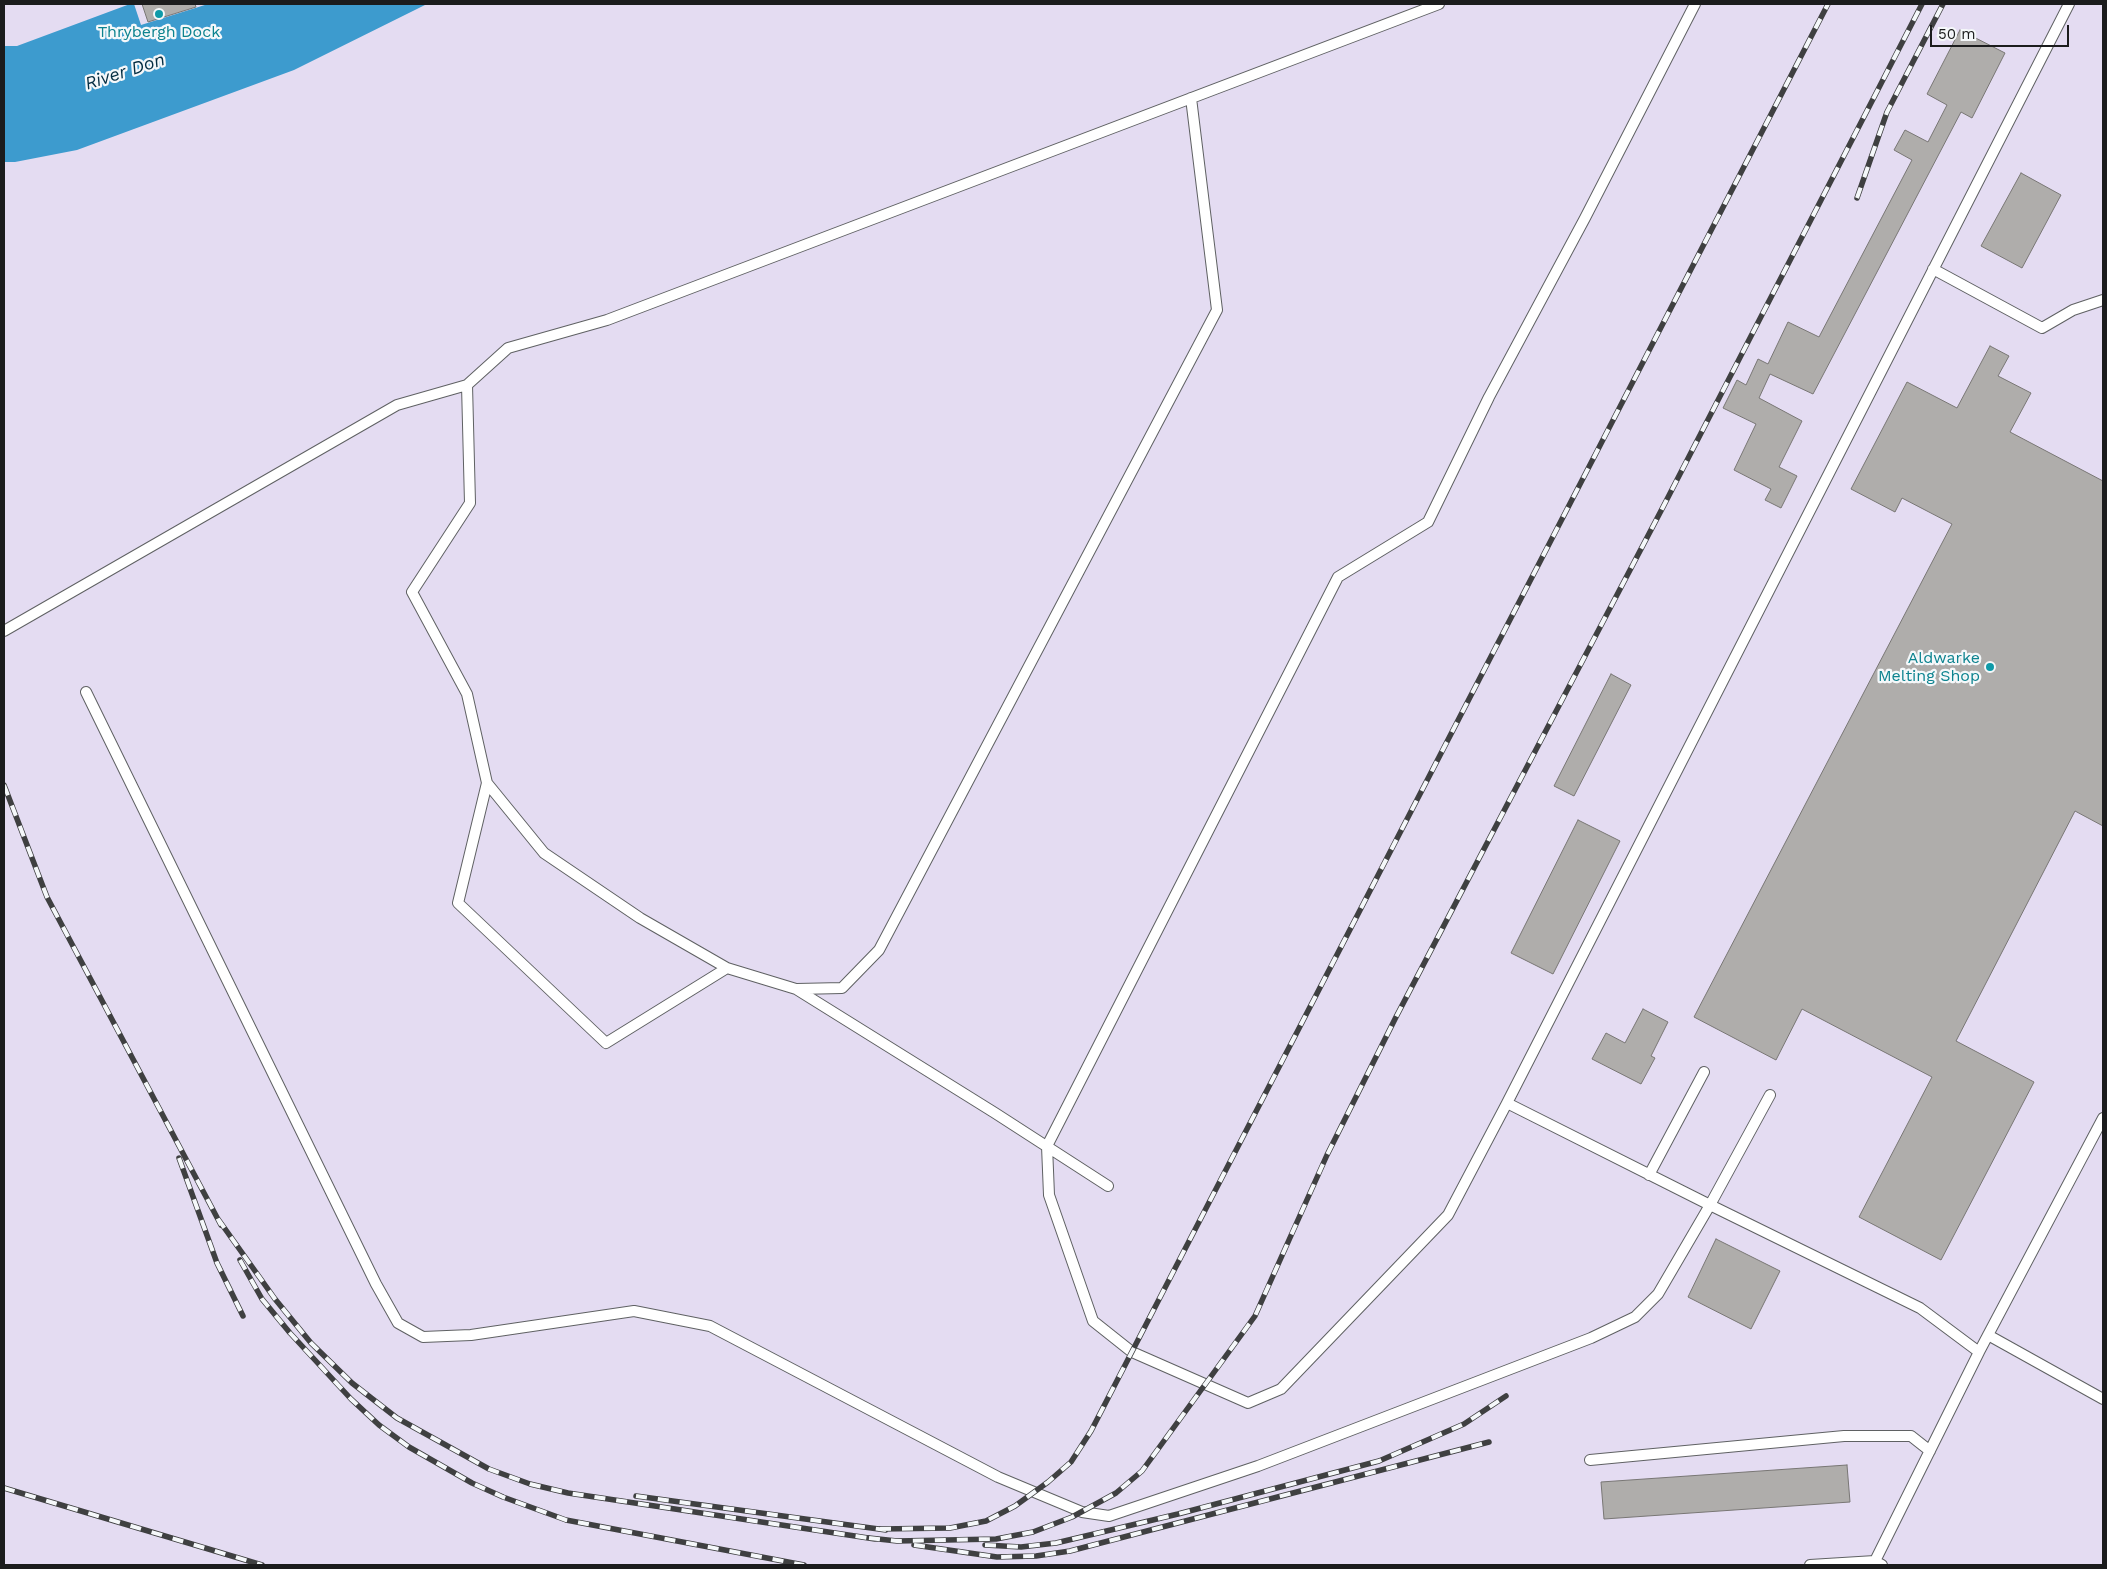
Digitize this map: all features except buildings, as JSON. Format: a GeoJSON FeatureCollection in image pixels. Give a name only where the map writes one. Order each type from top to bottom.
{"type":"FeatureCollection","features":[{"type":"Feature","properties":{"kind":"lane"},"geometry":{"type":"LineString","coordinates":[[4,631],[396,405],[467,385],[508,348],[607,320],[1439,4]]}},
{"type":"Feature","properties":{"kind":"lane"},"geometry":{"type":"LineString","coordinates":[[1695,4],[1580,227],[1489,397],[1428,522],[1338,577],[1047,1146],[1049,1195],[1093,1321],[1132,1352],[1248,1403],[1281,1389],[1448,1215],[2069,4]]}},
{"type":"Feature","properties":{"kind":"lane"},"geometry":{"type":"LineString","coordinates":[[796,989],[842,988],[879,950],[1217,310],[1191,98]]}},
{"type":"Feature","properties":{"kind":"lane"},"geometry":{"type":"LineString","coordinates":[[1934,269],[2042,328],[2073,310],[2103,300]]}},
{"type":"Feature","properties":{"kind":"lane"},"geometry":{"type":"LineString","coordinates":[[467,385],[470,503],[412,592],[467,694],[487,783],[544,854],[640,918],[727,968],[796,989],[1108,1186]]}},
{"type":"Feature","properties":{"kind":"lane"},"geometry":{"type":"LineString","coordinates":[[86,692],[376,1284],[398,1323],[423,1337],[471,1335],[634,1311],[710,1326],[998,1477],[1082,1512],[1109,1516],[1258,1466],[1591,1338],[1635,1317],[1658,1294],[1710,1205],[1770,1095]]}},
{"type":"Feature","properties":{"kind":"lane"},"geometry":{"type":"LineString","coordinates":[[487,783],[458,903],[606,1042],[727,968]]}},
{"type":"Feature","properties":{"kind":"lane"},"geometry":{"type":"LineString","coordinates":[[1649,1175],[1704,1072]]}},
{"type":"Feature","properties":{"kind":"lane"},"geometry":{"type":"LineString","coordinates":[[1507,1103],[1920,1308],[1979,1352]]}},
{"type":"Feature","properties":{"kind":"lane"},"geometry":{"type":"LineString","coordinates":[[1810,1565],[1879,1563],[1930,1451],[1979,1352],[2103,1118]]}},
{"type":"Feature","properties":{"kind":"lane"},"geometry":{"type":"LineString","coordinates":[[1988,1335],[2103,1399]]}},
{"type":"Feature","properties":{"kind":"lane"},"geometry":{"type":"LineString","coordinates":[[1590,1460],[1844,1436],[1912,1436],[1930,1451]]}},
{"type":"Feature","properties":{"kind":"shaded area"},"geometry":{"type":"Polygon","coordinates":[[[4,4],[2103,4],[2103,1565],[4,1565],[4,4]]]}},
{"type":"Feature","properties":{"kind":"water","name":"River Don"},"geometry":{"type":"Polygon","coordinates":[[[134,4],[141,25],[208,4],[427,4],[294,70],[77,150],[15,162],[4,162],[4,46],[17,46],[134,4]]]}},
{"type":"Feature","properties":{"kind":"railway"},"geometry":{"type":"LineString","coordinates":[[880,1529],[950,1528],[986,1521],[1015,1506],[1048,1482],[1071,1462],[1091,1431],[1828,4]]}},
{"type":"Feature","properties":{"kind":"railway"},"geometry":{"type":"LineString","coordinates":[[869,1538],[897,1541],[996,1539],[1033,1532],[1072,1517],[1116,1493],[1142,1471],[1255,1316],[1327,1155],[1396,1017],[1663,507],[1922,4]]}},
{"type":"Feature","properties":{"kind":"railway"},"geometry":{"type":"LineString","coordinates":[[1857,198],[1887,112],[1943,4]]}},
{"type":"Feature","properties":{"kind":"railway"},"geometry":{"type":"LineString","coordinates":[[4,785],[47,897],[221,1225]]}},
{"type":"Feature","properties":{"kind":"railway"},"geometry":{"type":"LineString","coordinates":[[179,1158],[217,1263],[243,1316]]}},
{"type":"Feature","properties":{"kind":"railway"},"geometry":{"type":"LineString","coordinates":[[218,1219],[275,1299],[311,1343],[352,1383],[397,1418],[489,1469],[530,1484],[568,1493],[875,1539]]}},
{"type":"Feature","properties":{"kind":"railway"},"geometry":{"type":"LineString","coordinates":[[240,1260],[262,1299],[290,1333],[351,1399],[379,1425],[409,1447],[472,1483],[503,1497],[566,1520],[804,1565]]}},
{"type":"Feature","properties":{"kind":"railway"},"geometry":{"type":"LineString","coordinates":[[985,1545],[1021,1547],[1056,1543],[1178,1514],[1379,1461],[1464,1424],[1506,1396]]}},
{"type":"Feature","properties":{"kind":"railway"},"geometry":{"type":"LineString","coordinates":[[914,1545],[997,1557],[1036,1556],[1070,1551],[1489,1442]]}},
{"type":"Feature","properties":{"kind":"railway"},"geometry":{"type":"LineString","coordinates":[[4,1488],[262,1565]]}},
{"type":"Feature","properties":{"kind":"railway"},"geometry":{"type":"LineString","coordinates":[[636,1496],[886,1530]]}},
{"type":"Feature","properties":{"kind":"place","name":"Thrybergh Dock"},"geometry":{"type":"Point","coordinates":[159,14]}},
{"type":"Feature","properties":{"kind":"place","name":"Aldwarke Melting Shop"},"geometry":{"type":"Point","coordinates":[1990,667]}}]}
